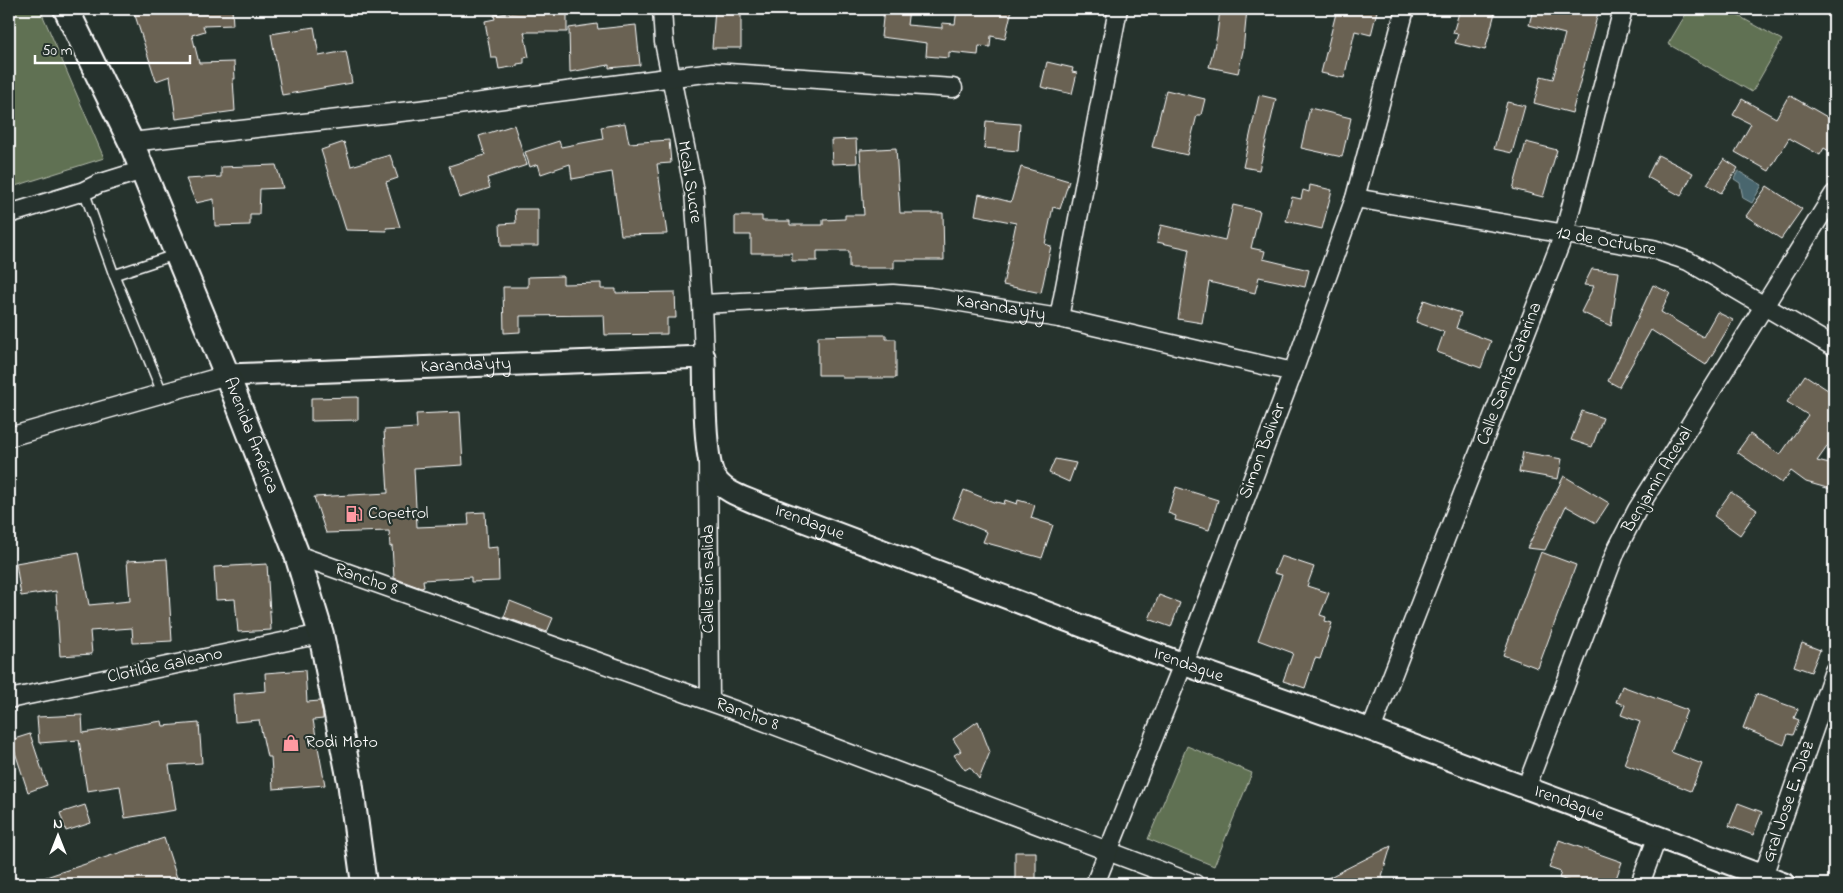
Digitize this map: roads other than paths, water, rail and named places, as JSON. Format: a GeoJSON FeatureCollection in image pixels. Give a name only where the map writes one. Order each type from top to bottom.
{"type":"FeatureCollection","features":[{"type":"Feature","properties":{"kind":"main road","name":"Avenida América"},"geometry":{"type":"LineString","coordinates":[[66,9],[143,170],[227,375],[297,556],[321,634],[350,781],[364,884]]}},
{"type":"Feature","properties":{"kind":"street","name":"Mcal. Sucre"},"geometry":{"type":"LineString","coordinates":[[662,9],[664,42],[670,78],[694,191],[704,357]]}},
{"type":"Feature","properties":{"kind":"street"},"geometry":{"type":"LineString","coordinates":[[1059,318],[1118,9]]}},
{"type":"Feature","properties":{"kind":"street","name":"Simon Bolivar"},"geometry":{"type":"LineString","coordinates":[[1095,884],[1183,664],[1293,372],[1355,198],[1405,9]]}},
{"type":"Feature","properties":{"kind":"street","name":"Calle Santa Catarina"},"geometry":{"type":"LineString","coordinates":[[1371,730],[1564,234],[1623,9]]}},
{"type":"Feature","properties":{"kind":"street"},"geometry":{"type":"LineString","coordinates":[[131,142],[419,110],[713,72],[953,88]]}},
{"type":"Feature","properties":{"kind":"street"},"geometry":{"type":"LineString","coordinates":[[9,214],[84,191],[98,184],[143,170]]}},
{"type":"Feature","properties":{"kind":"street","name":"Benjamin Aceval"},"geometry":{"type":"LineString","coordinates":[[1526,788],[1616,551],[1637,510],[1834,194]]}},
{"type":"Feature","properties":{"kind":"street","name":"12 de Octubre"},"geometry":{"type":"LineString","coordinates":[[1355,198],[1654,249],[1688,261],[1834,347]]}},
{"type":"Feature","properties":{"kind":"street","name":"Karanda'yty"},"geometry":{"type":"LineString","coordinates":[[702,304],[893,294],[930,297],[1059,318],[1293,372]]}},
{"type":"Feature","properties":{"kind":"street","name":"Karanda'yty"},"geometry":{"type":"LineString","coordinates":[[227,375],[704,357]]}},
{"type":"Feature","properties":{"kind":"street","name":"Irendague"},"geometry":{"type":"LineString","coordinates":[[704,357],[708,456],[716,479],[728,490],[756,503],[1183,664],[1371,730],[1784,884]]}},
{"type":"Feature","properties":{"kind":"street"},"geometry":{"type":"LineString","coordinates":[[9,437],[227,375]]}},
{"type":"Feature","properties":{"kind":"street","name":"Calle sin salida"},"geometry":{"type":"LineString","coordinates":[[708,456],[710,701]]}},
{"type":"Feature","properties":{"kind":"street","name":"Rancho 8"},"geometry":{"type":"LineString","coordinates":[[297,556],[710,701],[1195,884]]}},
{"type":"Feature","properties":{"kind":"street","name":"Clotilde Galeano"},"geometry":{"type":"LineString","coordinates":[[9,698],[321,634]]}},
{"type":"Feature","properties":{"kind":"street","name":"Gral Jose E. Diaz"},"geometry":{"type":"LineString","coordinates":[[1763,876],[1834,671]]}},
{"type":"Feature","properties":{"kind":"street"},"geometry":{"type":"LineString","coordinates":[[1640,884],[1657,838]]}},
{"type":"Feature","properties":{"kind":"lane"},"geometry":{"type":"LineString","coordinates":[[84,191],[114,275],[162,392]]}},
{"type":"Feature","properties":{"kind":"lane"},"geometry":{"type":"LineString","coordinates":[[114,275],[178,254]]}},
{"type":"Feature","properties":{"kind":"water"},"geometry":{"type":"Polygon","coordinates":[[[1738,171],[1762,185],[1752,203],[1743,198],[1740,183],[1734,179],[1738,171]]]}},
{"type":"Feature","properties":{"kind":"place","name":"Copetrol"},"geometry":{"type":"Point","coordinates":[354,514]}},
{"type":"Feature","properties":{"kind":"place","name":"Rodi Moto"},"geometry":{"type":"Point","coordinates":[291,743]}}]}
